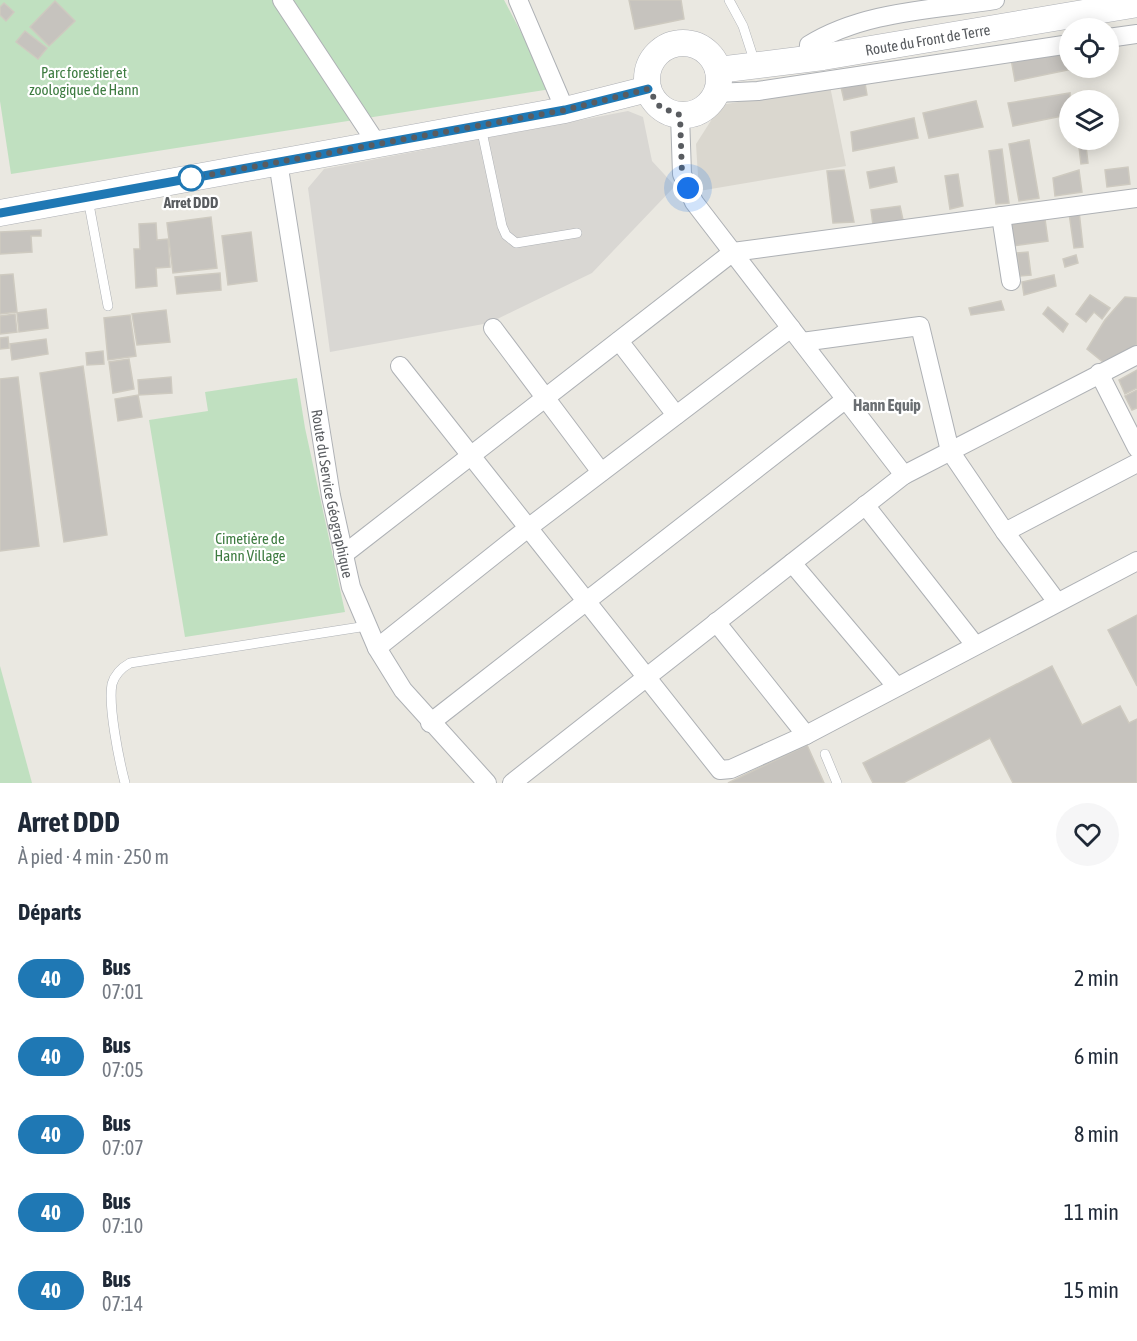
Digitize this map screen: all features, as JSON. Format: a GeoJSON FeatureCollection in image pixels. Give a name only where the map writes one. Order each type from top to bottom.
{"type":"FeatureCollection","features":[{"type":"Feature","properties":{"kind":"main road","name":"Route du Front de Terre"},"geometry":{"type":"LineString","coordinates":[[717,82],[756,65],[1137,4]]}},
{"type":"Feature","properties":{"kind":"main road"},"geometry":{"type":"LineString","coordinates":[[674,45],[692,45],[701,48],[714,62],[717,82],[702,110],[680,115],[660,107],[648,89],[647,80],[652,61],[665,48],[674,45]]}},
{"type":"Feature","properties":{"kind":"main road"},"geometry":{"type":"LineString","coordinates":[[0,213],[565,110],[648,89]]}},
{"type":"Feature","properties":{"kind":"street"},"geometry":{"type":"LineString","coordinates":[[282,0],[377,144]]}},
{"type":"Feature","properties":{"kind":"street"},"geometry":{"type":"LineString","coordinates":[[518,0],[565,110]]}},
{"type":"Feature","properties":{"kind":"street"},"geometry":{"type":"LineString","coordinates":[[808,58],[809,45],[886,7],[995,0]]}},
{"type":"Feature","properties":{"kind":"street"},"geometry":{"type":"LineString","coordinates":[[1119,36],[1137,34]]}},
{"type":"Feature","properties":{"kind":"street"},"geometry":{"type":"LineString","coordinates":[[717,82],[758,91],[1059,46]]}},
{"type":"Feature","properties":{"kind":"street"},"geometry":{"type":"LineString","coordinates":[[756,65],[758,91]]}},
{"type":"Feature","properties":{"kind":"street"},"geometry":{"type":"LineString","coordinates":[[680,115],[682,174],[694,202],[904,475]]}},
{"type":"Feature","properties":{"kind":"street","name":"Route du Service Géographique"},"geometry":{"type":"LineString","coordinates":[[278,162],[331,496],[351,587],[377,648],[404,690],[430,723],[487,783]]}},
{"type":"Feature","properties":{"kind":"street"},"geometry":{"type":"LineString","coordinates":[[344,555],[733,252],[1137,198]]}},
{"type":"Feature","properties":{"kind":"street"},"geometry":{"type":"LineString","coordinates":[[1001,216],[1011,281]]}},
{"type":"Feature","properties":{"kind":"street"},"geometry":{"type":"LineString","coordinates":[[377,648],[528,528],[676,415],[796,335],[920,326],[950,451],[1005,532],[1058,602]]}},
{"type":"Feature","properties":{"kind":"street"},"geometry":{"type":"LineString","coordinates":[[493,328],[601,472]]}},
{"type":"Feature","properties":{"kind":"street"},"geometry":{"type":"LineString","coordinates":[[619,341],[676,415]]}},
{"type":"Feature","properties":{"kind":"street"},"geometry":{"type":"LineString","coordinates":[[512,783],[904,475],[1137,355]]}},
{"type":"Feature","properties":{"kind":"street"},"geometry":{"type":"LineString","coordinates":[[400,366],[720,770],[731,769],[806,735],[1137,561]]}},
{"type":"Feature","properties":{"kind":"street"},"geometry":{"type":"LineString","coordinates":[[1099,374],[1137,447]]}},
{"type":"Feature","properties":{"kind":"street"},"geometry":{"type":"LineString","coordinates":[[430,723],[846,399]]}},
{"type":"Feature","properties":{"kind":"street"},"geometry":{"type":"LineString","coordinates":[[1005,532],[1137,463]]}},
{"type":"Feature","properties":{"kind":"street"},"geometry":{"type":"LineString","coordinates":[[865,505],[975,645]]}},
{"type":"Feature","properties":{"kind":"street"},"geometry":{"type":"LineString","coordinates":[[792,563],[896,686]]}},
{"type":"Feature","properties":{"kind":"street"},"geometry":{"type":"LineString","coordinates":[[716,622],[806,735]]}},
{"type":"Feature","properties":{"kind":"lane"},"geometry":{"type":"LineString","coordinates":[[729,0],[743,26],[756,65]]}},
{"type":"Feature","properties":{"kind":"lane"},"geometry":{"type":"LineString","coordinates":[[481,125],[502,226],[506,235],[516,243],[577,233]]}},
{"type":"Feature","properties":{"kind":"lane"},"geometry":{"type":"LineString","coordinates":[[88,197],[108,306]]}},
{"type":"Feature","properties":{"kind":"lane"},"geometry":{"type":"LineString","coordinates":[[125,783],[112,701],[112,685],[122,668],[130,663],[367,626]]}},
{"type":"Feature","properties":{"kind":"lane"},"geometry":{"type":"LineString","coordinates":[[825,754],[837,783]]}},
{"type":"Feature","properties":{"kind":"shaded area"},"geometry":{"type":"Polygon","coordinates":[[[830,86],[846,166],[699,191],[696,144],[721,105],[830,86]]]}},
{"type":"Feature","properties":{"kind":"shaded area"},"geometry":{"type":"Polygon","coordinates":[[[628,111],[643,117],[652,161],[675,186],[592,273],[489,323],[330,352],[308,188],[324,169],[628,111]]]}},
{"type":"Feature","properties":{"kind":"green space","name":"Parc forestier et zoologique de Hann"},"geometry":{"type":"Polygon","coordinates":[[[0,0],[504,0],[551,89],[11,174],[0,101],[0,0]]]}},
{"type":"Feature","properties":{"kind":"green space","name":"Cimetière de Hann Village"},"geometry":{"type":"Polygon","coordinates":[[[297,378],[305,428],[345,612],[185,637],[149,420],[208,411],[205,392],[297,378]]]}},
{"type":"Feature","properties":{"kind":"green space"},"geometry":{"type":"Polygon","coordinates":[[[0,666],[32,783],[0,783],[0,666]]]}},
{"type":"Feature","properties":{"kind":"building"},"geometry":{"type":"Polygon","coordinates":[[[629,0],[681,0],[684,19],[635,29],[629,0]]]}},
{"type":"Feature","properties":{"kind":"building"},"geometry":{"type":"Polygon","coordinates":[[[55,1],[75,21],[49,46],[30,27],[55,1]]]}},
{"type":"Feature","properties":{"kind":"building"},"geometry":{"type":"Polygon","coordinates":[[[4,3],[14,12],[6,21],[0,15],[0,7],[4,3]]]}},
{"type":"Feature","properties":{"kind":"building"},"geometry":{"type":"Polygon","coordinates":[[[25,31],[47,48],[38,59],[16,42],[25,31]]]}},
{"type":"Feature","properties":{"kind":"building"},"geometry":{"type":"Polygon","coordinates":[[[1059,52],[1059,72],[1015,81],[1011,59],[1059,52]]]}},
{"type":"Feature","properties":{"kind":"building"},"geometry":{"type":"Polygon","coordinates":[[[865,83],[867,95],[844,100],[841,87],[865,83]]]}},
{"type":"Feature","properties":{"kind":"building"},"geometry":{"type":"Polygon","coordinates":[[[1059,95],[1059,117],[1013,126],[1008,103],[1059,95]]]}},
{"type":"Feature","properties":{"kind":"building"},"geometry":{"type":"Polygon","coordinates":[[[976,101],[983,127],[929,138],[923,113],[976,101]]]}},
{"type":"Feature","properties":{"kind":"building"},"geometry":{"type":"Polygon","coordinates":[[[914,118],[918,138],[853,151],[851,132],[914,118]]]}},
{"type":"Feature","properties":{"kind":"building"},"geometry":{"type":"Polygon","coordinates":[[[1029,140],[1039,198],[1019,201],[1009,144],[1029,140]]]}},
{"type":"Feature","properties":{"kind":"building"},"geometry":{"type":"Polygon","coordinates":[[[1002,149],[1009,203],[996,204],[989,151],[1002,149]]]}},
{"type":"Feature","properties":{"kind":"building"},"geometry":{"type":"Polygon","coordinates":[[[1079,150],[1086,150],[1088,163],[1081,164],[1079,150]]]}},
{"type":"Feature","properties":{"kind":"building"},"geometry":{"type":"Polygon","coordinates":[[[894,167],[897,182],[870,188],[867,172],[894,167]]]}},
{"type":"Feature","properties":{"kind":"building"},"geometry":{"type":"Polygon","coordinates":[[[1128,167],[1130,184],[1107,187],[1105,170],[1128,167]]]}},
{"type":"Feature","properties":{"kind":"building"},"geometry":{"type":"Polygon","coordinates":[[[844,170],[854,222],[833,223],[827,171],[844,170]]]}},
{"type":"Feature","properties":{"kind":"building"},"geometry":{"type":"Polygon","coordinates":[[[1079,170],[1082,192],[1055,196],[1053,178],[1079,170]]]}},
{"type":"Feature","properties":{"kind":"building"},"geometry":{"type":"Polygon","coordinates":[[[958,174],[963,206],[950,209],[945,176],[958,174]]]}},
{"type":"Feature","properties":{"kind":"building"},"geometry":{"type":"Polygon","coordinates":[[[900,206],[903,220],[873,225],[871,210],[900,206]]]}},
{"type":"Feature","properties":{"kind":"building"},"geometry":{"type":"Polygon","coordinates":[[[1079,211],[1083,247],[1074,248],[1069,213],[1079,211]]]}},
{"type":"Feature","properties":{"kind":"building"},"geometry":{"type":"Polygon","coordinates":[[[211,217],[217,268],[173,273],[167,223],[211,217]]]}},
{"type":"Feature","properties":{"kind":"building"},"geometry":{"type":"Polygon","coordinates":[[[1045,219],[1048,241],[1012,246],[1010,224],[1045,219]]]}},
{"type":"Feature","properties":{"kind":"building"},"geometry":{"type":"Polygon","coordinates":[[[156,223],[157,240],[168,239],[170,267],[156,268],[157,286],[136,288],[134,249],[140,249],[139,224],[156,223]]]}},
{"type":"Feature","properties":{"kind":"building"},"geometry":{"type":"Polygon","coordinates":[[[41,230],[41,236],[31,236],[32,252],[0,254],[0,232],[41,230]]]}},
{"type":"Feature","properties":{"kind":"building"},"geometry":{"type":"Polygon","coordinates":[[[251,232],[257,281],[228,285],[222,236],[251,232]]]}},
{"type":"Feature","properties":{"kind":"building"},"geometry":{"type":"Polygon","coordinates":[[[1028,252],[1031,275],[1020,276],[1017,253],[1028,252]]]}},
{"type":"Feature","properties":{"kind":"building"},"geometry":{"type":"Polygon","coordinates":[[[1076,255],[1078,263],[1065,267],[1063,259],[1076,255]]]}},
{"type":"Feature","properties":{"kind":"building"},"geometry":{"type":"Polygon","coordinates":[[[220,273],[221,290],[177,294],[175,277],[220,273]]]}},
{"type":"Feature","properties":{"kind":"building"},"geometry":{"type":"Polygon","coordinates":[[[13,274],[17,312],[0,314],[0,275],[13,274]]]}},
{"type":"Feature","properties":{"kind":"building"},"geometry":{"type":"Polygon","coordinates":[[[1054,275],[1056,286],[1024,295],[1022,282],[1054,275]]]}},
{"type":"Feature","properties":{"kind":"building"},"geometry":{"type":"Polygon","coordinates":[[[1090,295],[1110,308],[1102,319],[1094,312],[1086,322],[1076,314],[1090,295]]]}},
{"type":"Feature","properties":{"kind":"building"},"geometry":{"type":"Polygon","coordinates":[[[1125,297],[1137,298],[1137,344],[1116,362],[1103,362],[1087,349],[1105,320],[1125,297]]]}},
{"type":"Feature","properties":{"kind":"building"},"geometry":{"type":"Polygon","coordinates":[[[1001,301],[1004,310],[971,315],[969,308],[1001,301]]]}},
{"type":"Feature","properties":{"kind":"building"},"geometry":{"type":"Polygon","coordinates":[[[1048,307],[1068,324],[1063,332],[1043,314],[1048,307]]]}},
{"type":"Feature","properties":{"kind":"building"},"geometry":{"type":"Polygon","coordinates":[[[46,309],[48,328],[19,332],[17,313],[46,309]]]}},
{"type":"Feature","properties":{"kind":"building"},"geometry":{"type":"Polygon","coordinates":[[[166,310],[170,342],[137,345],[132,314],[166,310]]]}},
{"type":"Feature","properties":{"kind":"building"},"geometry":{"type":"Polygon","coordinates":[[[15,314],[17,332],[0,334],[0,316],[15,314]]]}},
{"type":"Feature","properties":{"kind":"building"},"geometry":{"type":"Polygon","coordinates":[[[130,315],[136,356],[108,360],[104,318],[130,315]]]}},
{"type":"Feature","properties":{"kind":"building"},"geometry":{"type":"Polygon","coordinates":[[[8,337],[9,348],[0,349],[0,338],[8,337]]]}},
{"type":"Feature","properties":{"kind":"building"},"geometry":{"type":"Polygon","coordinates":[[[46,339],[48,354],[12,360],[10,344],[46,339]]]}},
{"type":"Feature","properties":{"kind":"building"},"geometry":{"type":"Polygon","coordinates":[[[103,351],[104,364],[87,365],[86,353],[103,351]]]}},
{"type":"Feature","properties":{"kind":"building"},"geometry":{"type":"Polygon","coordinates":[[[129,359],[134,389],[113,393],[109,362],[129,359]]]}},
{"type":"Feature","properties":{"kind":"building"},"geometry":{"type":"Polygon","coordinates":[[[83,366],[107,535],[64,542],[40,373],[83,366]]]}},
{"type":"Feature","properties":{"kind":"building"},"geometry":{"type":"Polygon","coordinates":[[[1137,370],[1137,388],[1125,394],[1119,380],[1137,370]]]}},
{"type":"Feature","properties":{"kind":"building"},"geometry":{"type":"Polygon","coordinates":[[[18,377],[39,546],[0,551],[0,379],[18,377]]]}},
{"type":"Feature","properties":{"kind":"building"},"geometry":{"type":"Polygon","coordinates":[[[171,377],[172,393],[139,395],[138,380],[171,377]]]}},
{"type":"Feature","properties":{"kind":"building"},"geometry":{"type":"Polygon","coordinates":[[[1137,390],[1137,408],[1132,410],[1125,396],[1137,390]]]}},
{"type":"Feature","properties":{"kind":"building"},"geometry":{"type":"Polygon","coordinates":[[[138,395],[142,417],[118,421],[115,399],[138,395]]]}},
{"type":"Feature","properties":{"kind":"building"},"geometry":{"type":"Polygon","coordinates":[[[1137,615],[1137,686],[1108,630],[1137,615]]]}},
{"type":"Feature","properties":{"kind":"building"},"geometry":{"type":"Polygon","coordinates":[[[1052,666],[1082,725],[1120,706],[1129,723],[1137,719],[1137,783],[1013,783],[990,738],[903,783],[873,783],[863,763],[1052,666]]]}},
{"type":"Feature","properties":{"kind":"building"},"geometry":{"type":"Polygon","coordinates":[[[807,745],[824,783],[728,783],[807,745]]]}},
{"type":"Feature","properties":{"kind":"bus line","name":"40"},"geometry":{"type":"LineString","coordinates":[[0,213],[565,110],[648,89]]}},
{"type":"Feature","properties":{"kind":"place","name":"Arret DDD"},"geometry":{"type":"Point","coordinates":[191,178]}},
{"type":"Feature","properties":{"kind":"district","name":"Hann Equip"},"geometry":{"type":"Point","coordinates":[887,405]}},
{"type":"Feature","properties":{"kind":"route"},"geometry":{"type":"LineString","coordinates":[[191,178],[565,110],[648,89],[660,107],[669,113],[680,115],[682,174],[688,188]]}}]}
